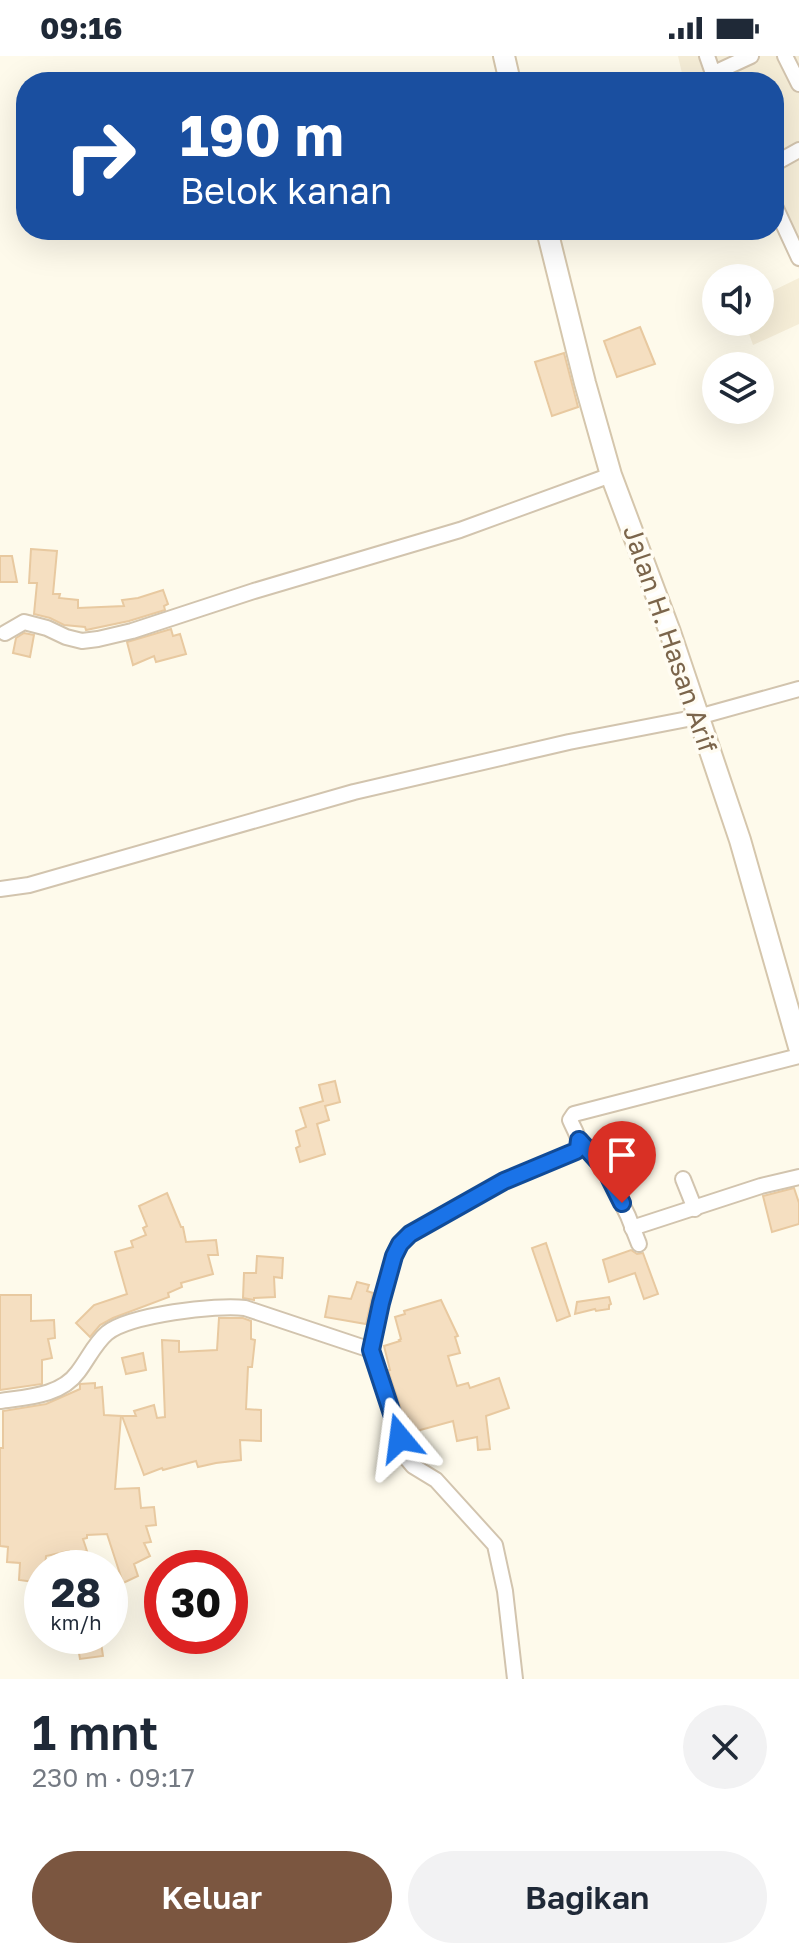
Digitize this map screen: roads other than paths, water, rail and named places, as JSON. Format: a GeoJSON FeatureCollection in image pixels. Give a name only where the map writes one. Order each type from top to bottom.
{"type":"FeatureCollection","features":[{"type":"Feature","properties":{"kind":"main road","name":"Jalan H. Hasan Arif"},"geometry":{"type":"LineString","coordinates":[[549,240],[611,475],[685,676],[740,840],[799,1047]]}},
{"type":"Feature","properties":{"kind":"street"},"geometry":{"type":"LineString","coordinates":[[724,72],[751,56]]}},
{"type":"Feature","properties":{"kind":"street"},"geometry":{"type":"LineString","coordinates":[[785,56],[799,84]]}},
{"type":"Feature","properties":{"kind":"street"},"geometry":{"type":"LineString","coordinates":[[792,228],[799,258]]}},
{"type":"Feature","properties":{"kind":"street"},"geometry":{"type":"LineString","coordinates":[[5,633],[24,622],[82,641],[132,631],[460,530],[611,475]]}},
{"type":"Feature","properties":{"kind":"street"},"geometry":{"type":"LineString","coordinates":[[0,889],[78,872],[354,792],[799,689]]}},
{"type":"Feature","properties":{"kind":"street"},"geometry":{"type":"LineString","coordinates":[[639,1244],[605,1169],[579,1140],[570,1120],[574,1114],[799,1056]]}},
{"type":"Feature","properties":{"kind":"street"},"geometry":{"type":"LineString","coordinates":[[515,1679],[505,1591],[495,1545],[436,1480],[408,1460],[371,1350],[394,1256],[402,1240],[504,1181],[576,1151],[579,1140]]}},
{"type":"Feature","properties":{"kind":"street"},"geometry":{"type":"LineString","coordinates":[[632,1228],[761,1186],[799,1177]]}},
{"type":"Feature","properties":{"kind":"street"},"geometry":{"type":"LineString","coordinates":[[683,1179],[695,1209]]}},
{"type":"Feature","properties":{"kind":"street"},"geometry":{"type":"LineString","coordinates":[[0,1401],[62,1388],[78,1374],[103,1337],[113,1329],[169,1313],[221,1307],[245,1308],[371,1350]]}}]}
